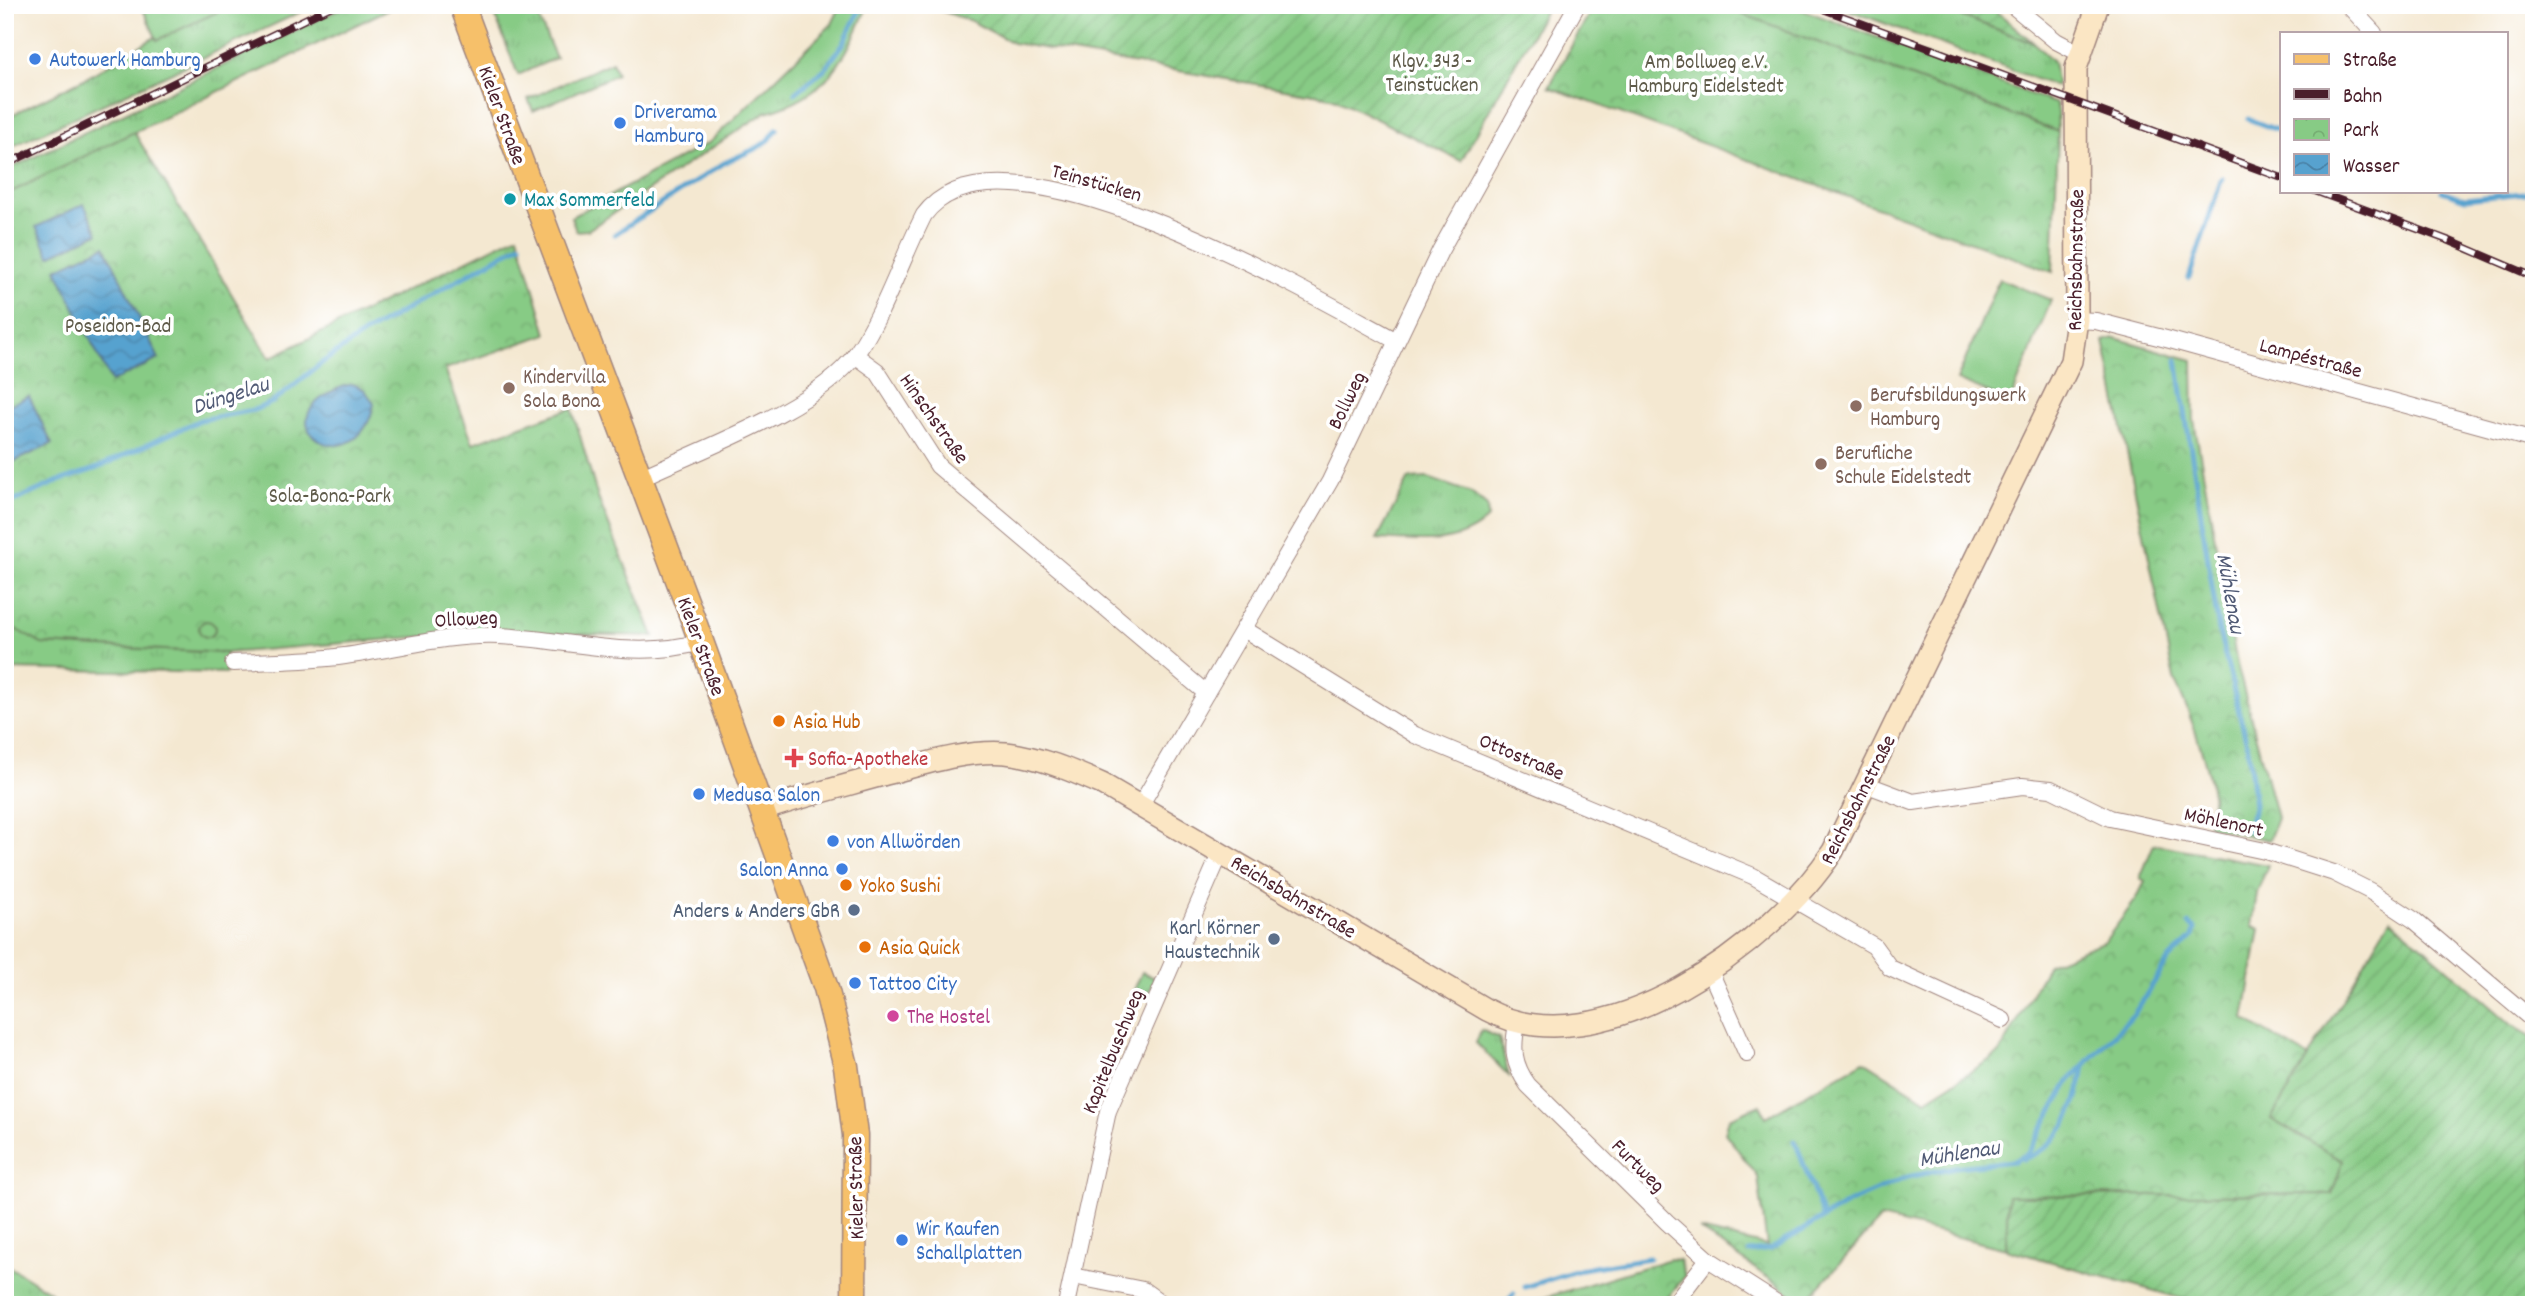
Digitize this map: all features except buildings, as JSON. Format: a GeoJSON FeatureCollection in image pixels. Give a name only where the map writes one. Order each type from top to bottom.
{"type":"FeatureCollection","features":[{"type":"Feature","properties":{"kind":"main road","name":"Kieler Straße"},"geometry":{"type":"LineString","coordinates":[[462,5],[701,642],[826,988],[846,1066],[855,1135],[854,1305]]}},
{"type":"Feature","properties":{"kind":"street","name":"Bollweg"},"geometry":{"type":"LineString","coordinates":[[1140,806],[1330,481],[1395,340],[1440,251],[1577,5]]}},
{"type":"Feature","properties":{"kind":"street"},"geometry":{"type":"LineString","coordinates":[[2012,5],[2056,41],[2079,53]]}},
{"type":"Feature","properties":{"kind":"street","name":"Reichsbahnstraße"},"geometry":{"type":"LineString","coordinates":[[763,810],[798,797],[957,756],[1002,753],[1051,762],[1102,784],[1487,1010],[1517,1024],[1552,1028],[1599,1022],[1651,1002],[1710,969],[1796,900],[1814,880],[1833,851],[2071,361],[2077,320],[2076,93],[2079,53],[2098,5]]}},
{"type":"Feature","properties":{"kind":"street"},"geometry":{"type":"LineString","coordinates":[[2348,5],[2373,32]]}},
{"type":"Feature","properties":{"kind":"street","name":"Teinstücken"},"geometry":{"type":"LineString","coordinates":[[855,355],[873,324],[924,215],[934,201],[953,191],[1024,184],[1101,201],[1182,231],[1243,259],[1395,340]]}},
{"type":"Feature","properties":{"kind":"street","name":"Lampéstraße"},"geometry":{"type":"LineString","coordinates":[[2077,320],[2096,321],[2170,340],[2534,440]]}},
{"type":"Feature","properties":{"kind":"street"},"geometry":{"type":"LineString","coordinates":[[640,478],[776,414],[820,389],[855,355]]}},
{"type":"Feature","properties":{"kind":"street","name":"Hinschstraße"},"geometry":{"type":"LineString","coordinates":[[855,355],[877,371],[938,467],[1206,693]]}},
{"type":"Feature","properties":{"kind":"street","name":"Ottostraße"},"geometry":{"type":"LineString","coordinates":[[1244,629],[1415,735],[1753,876],[1874,946],[1890,968],[2003,1020]]}},
{"type":"Feature","properties":{"kind":"street","name":"Olloweg"},"geometry":{"type":"LineString","coordinates":[[233,663],[344,656],[443,638],[498,636],[597,647],[657,649],[679,648],[701,642]]}},
{"type":"Feature","properties":{"kind":"street","name":"Möhlenort"},"geometry":{"type":"LineString","coordinates":[[1866,784],[1913,802],[2022,786],[2051,789],[2110,818],[2278,854],[2334,873],[2370,891],[2414,920],[2534,1021]]}},
{"type":"Feature","properties":{"kind":"street","name":"Kapitelbuschweg"},"geometry":{"type":"LineString","coordinates":[[1066,1305],[1108,1111],[1221,852]]}},
{"type":"Feature","properties":{"kind":"street"},"geometry":{"type":"LineString","coordinates":[[1710,969],[1747,1054]]}},
{"type":"Feature","properties":{"kind":"street","name":"Furtweg"},"geometry":{"type":"LineString","coordinates":[[1517,1024],[1513,1055],[1517,1069],[1528,1085],[1667,1223],[1708,1259],[1780,1305]]}},
{"type":"Feature","properties":{"kind":"street"},"geometry":{"type":"LineString","coordinates":[[1673,1305],[1708,1259]]}},
{"type":"Feature","properties":{"kind":"street"},"geometry":{"type":"LineString","coordinates":[[1073,1276],[1143,1290],[1164,1305]]}},
{"type":"Feature","properties":{"kind":"green space"},"geometry":{"type":"Polygon","coordinates":[[[141,5],[225,5],[226,8],[157,40],[141,5]]]}},
{"type":"Feature","properties":{"kind":"green space"},"geometry":{"type":"Polygon","coordinates":[[[231,5],[316,5],[5,150],[5,118],[86,78],[155,37],[157,40],[231,5]]]}},
{"type":"Feature","properties":{"kind":"green space"},"geometry":{"type":"Polygon","coordinates":[[[348,5],[397,5],[5,195],[5,171],[348,5]]]}},
{"type":"Feature","properties":{"kind":"green space"},"geometry":{"type":"Polygon","coordinates":[[[491,5],[533,5],[556,58],[518,75],[491,5]]]}},
{"type":"Feature","properties":{"kind":"green space"},"geometry":{"type":"Polygon","coordinates":[[[841,5],[868,5],[842,59],[820,85],[787,105],[766,112],[588,230],[576,231],[571,217],[710,142],[832,24],[841,5]]]}},
{"type":"Feature","properties":{"kind":"green space","name":"Klgv. 343 - Teinstücken"},"geometry":{"type":"Polygon","coordinates":[[[924,5],[1548,5],[1461,161],[1332,97],[1013,43],[971,21],[924,5]]]}},
{"type":"Feature","properties":{"kind":"green space","name":"Am Bollweg e.V. Hamburg Eidelstedt"},"geometry":{"type":"Polygon","coordinates":[[[1594,5],[1718,5],[2058,132],[2053,272],[1549,87],[1594,5]]]}},
{"type":"Feature","properties":{"kind":"green space"},"geometry":{"type":"Polygon","coordinates":[[[1718,5],[1790,5],[2057,104],[2058,132],[1718,5]]]}},
{"type":"Feature","properties":{"kind":"green space"},"geometry":{"type":"Polygon","coordinates":[[[1835,5],[1931,5],[2034,43],[2053,61],[2057,87],[1835,5]]]}},
{"type":"Feature","properties":{"kind":"green space"},"geometry":{"type":"Polygon","coordinates":[[[1931,5],[1989,5],[2034,43],[1931,5]]]}},
{"type":"Feature","properties":{"kind":"green space"},"geometry":{"type":"Polygon","coordinates":[[[612,62],[617,74],[533,111],[528,99],[612,62]]]}},
{"type":"Feature","properties":{"kind":"green space","name":"Sola-Bona-Park"},"geometry":{"type":"Polygon","coordinates":[[[134,132],[270,358],[518,235],[547,334],[445,369],[473,443],[572,408],[598,498],[654,636],[476,632],[226,653],[42,644],[5,623],[5,195],[134,132]]]}},
{"type":"Feature","properties":{"kind":"green space"},"geometry":{"type":"Polygon","coordinates":[[[1999,279],[2051,300],[2010,402],[1957,380],[1999,279]]]}},
{"type":"Feature","properties":{"kind":"green space"},"geometry":{"type":"Polygon","coordinates":[[[2115,338],[2193,360],[2194,420],[2237,664],[2277,818],[2269,840],[2209,827],[2212,798],[2206,764],[2174,679],[2104,341],[2115,338]]]}},
{"type":"Feature","properties":{"kind":"green space"},"geometry":{"type":"Polygon","coordinates":[[[1428,478],[1471,493],[1487,506],[1488,518],[1476,528],[1450,538],[1421,541],[1377,539],[1409,479],[1428,478]]]}},
{"type":"Feature","properties":{"kind":"green space"},"geometry":{"type":"Polygon","coordinates":[[[204,621],[210,621],[215,629],[213,635],[204,637],[199,632],[199,626],[204,621]]]}},
{"type":"Feature","properties":{"kind":"green space"},"geometry":{"type":"Polygon","coordinates":[[[5,623],[42,644],[226,653],[226,673],[5,669],[5,623]]]}},
{"type":"Feature","properties":{"kind":"green space"},"geometry":{"type":"Polygon","coordinates":[[[2154,844],[2268,865],[2257,893],[2252,926],[2260,929],[2244,1019],[2309,1057],[2271,1119],[2343,1161],[2332,1194],[2008,1196],[2006,1249],[1881,1218],[1804,1303],[1700,1230],[1767,1246],[1758,1177],[1725,1133],[1729,1118],[1760,1105],[1766,1117],[1864,1061],[1926,1100],[2000,1053],[2048,964],[2105,941],[2137,898],[2145,881],[2140,878],[2154,844]]]}},
{"type":"Feature","properties":{"kind":"green space"},"geometry":{"type":"Polygon","coordinates":[[[2391,919],[2512,1025],[2534,1038],[2534,1305],[2204,1305],[2006,1249],[2008,1196],[2332,1194],[2343,1161],[2271,1119],[2391,919]]]}},
{"type":"Feature","properties":{"kind":"green space"},"geometry":{"type":"Polygon","coordinates":[[[1142,972],[1155,978],[1149,993],[1134,990],[1142,972]]]}},
{"type":"Feature","properties":{"kind":"green space"},"geometry":{"type":"Polygon","coordinates":[[[1481,1030],[1499,1038],[1509,1076],[1476,1043],[1481,1030]]]}},
{"type":"Feature","properties":{"kind":"green space"},"geometry":{"type":"Polygon","coordinates":[[[1670,1259],[1679,1260],[1685,1276],[1662,1305],[1521,1305],[1670,1259]]]}},
{"type":"Feature","properties":{"kind":"green space"},"geometry":{"type":"Polygon","coordinates":[[[5,1264],[71,1305],[5,1305],[5,1264]]]}},
{"type":"Feature","properties":{"kind":"water"},"geometry":{"type":"Polygon","coordinates":[[[84,204],[98,233],[50,256],[36,227],[84,204]]]}},
{"type":"Feature","properties":{"kind":"water"},"geometry":{"type":"Polygon","coordinates":[[[105,246],[159,359],[111,382],[56,269],[105,246]]]}},
{"type":"Feature","properties":{"kind":"water"},"geometry":{"type":"Polygon","coordinates":[[[353,384],[365,390],[374,404],[365,427],[352,440],[337,445],[323,443],[313,435],[307,424],[310,411],[330,392],[353,384]]]}},
{"type":"Feature","properties":{"kind":"water"},"geometry":{"type":"Polygon","coordinates":[[[29,396],[52,444],[5,466],[5,407],[29,396]]]}},
{"type":"Feature","properties":{"kind":"waterway","name":"Düngelau"},"geometry":{"type":"LineString","coordinates":[[795,93],[825,69],[843,44],[862,5]]}},
{"type":"Feature","properties":{"kind":"waterway","name":"Mühlenau"},"geometry":{"type":"LineString","coordinates":[[2248,119],[2280,131]]}},
{"type":"Feature","properties":{"kind":"waterway","name":"Düngelau"},"geometry":{"type":"LineString","coordinates":[[615,234],[724,163],[757,148],[769,140],[777,129]]}},
{"type":"Feature","properties":{"kind":"waterway","name":"Mühlenau"},"geometry":{"type":"LineString","coordinates":[[2189,278],[2222,178]]}},
{"type":"Feature","properties":{"kind":"waterway","name":"Mühlenau"},"geometry":{"type":"LineString","coordinates":[[2445,192],[2465,199],[2534,192]]}},
{"type":"Feature","properties":{"kind":"waterway","name":"Düngelau"},"geometry":{"type":"LineString","coordinates":[[5,505],[59,481],[95,469],[200,420],[254,410],[273,402],[365,333],[521,244]]}},
{"type":"Feature","properties":{"kind":"waterway","name":"Mühlenau"},"geometry":{"type":"LineString","coordinates":[[2177,360],[2219,631],[2248,748],[2255,805],[2247,830]]}},
{"type":"Feature","properties":{"kind":"waterway","name":"Mühlenau"},"geometry":{"type":"LineString","coordinates":[[1749,1252],[1771,1249],[1848,1203],[1907,1177],[1955,1167],[2014,1161],[2028,1153],[2070,1080],[2134,1014],[2169,959],[2193,937],[2195,929],[2189,924]]}},
{"type":"Feature","properties":{"kind":"waterway"},"geometry":{"type":"LineString","coordinates":[[2023,1159],[2037,1153],[2059,1134],[2073,1108],[2084,1065]]}},
{"type":"Feature","properties":{"kind":"waterway"},"geometry":{"type":"LineString","coordinates":[[1795,1141],[1823,1217]]}},
{"type":"Feature","properties":{"kind":"waterway","name":"Mühlenau"},"geometry":{"type":"LineString","coordinates":[[1525,1287],[1582,1269],[1649,1258]]}},
{"type":"Feature","properties":{"kind":"waterway","name":"Mühlenau"},"geometry":{"type":"LineString","coordinates":[[1504,1305],[1514,1294]]}},
{"type":"Feature","properties":{"kind":"railway"},"geometry":{"type":"LineString","coordinates":[[5,165],[334,5]]}},
{"type":"Feature","properties":{"kind":"railway"},"geometry":{"type":"LineString","coordinates":[[1812,5],[2280,177]]}},
{"type":"Feature","properties":{"kind":"railway"},"geometry":{"type":"LineString","coordinates":[[2318,192],[2450,241],[2534,277]]}},
{"type":"Feature","properties":{"kind":"place","name":"Autowerk Hamburg"},"geometry":{"type":"Point","coordinates":[35,59]}},
{"type":"Feature","properties":{"kind":"place","name":"Driverama Hamburg"},"geometry":{"type":"Point","coordinates":[620,123]}},
{"type":"Feature","properties":{"kind":"place","name":"Max Sommerfeld"},"geometry":{"type":"Point","coordinates":[510,199]}},
{"type":"Feature","properties":{"kind":"place","name":"Kindervilla Sola Bona"},"geometry":{"type":"Point","coordinates":[509,388]}},
{"type":"Feature","properties":{"kind":"place","name":"Berufsbildungswerk Hamburg"},"geometry":{"type":"Point","coordinates":[1856,406]}},
{"type":"Feature","properties":{"kind":"place","name":"Berufliche Schule Eidelstedt"},"geometry":{"type":"Point","coordinates":[1821,464]}},
{"type":"Feature","properties":{"kind":"place","name":"Asia Hub"},"geometry":{"type":"Point","coordinates":[779,721]}},
{"type":"Feature","properties":{"kind":"place","name":"Sofia-Apotheke"},"geometry":{"type":"Point","coordinates":[794,758]}},
{"type":"Feature","properties":{"kind":"place","name":"Medusa Salon"},"geometry":{"type":"Point","coordinates":[699,794]}},
{"type":"Feature","properties":{"kind":"place","name":"von Allwörden"},"geometry":{"type":"Point","coordinates":[833,841]}},
{"type":"Feature","properties":{"kind":"place","name":"Salon Anna"},"geometry":{"type":"Point","coordinates":[842,869]}},
{"type":"Feature","properties":{"kind":"place","name":"Yoko Sushi"},"geometry":{"type":"Point","coordinates":[846,885]}},
{"type":"Feature","properties":{"kind":"place","name":"Anders & Anders GbR"},"geometry":{"type":"Point","coordinates":[854,910]}},
{"type":"Feature","properties":{"kind":"place","name":"Karl Körner Haustechnik"},"geometry":{"type":"Point","coordinates":[1274,939]}},
{"type":"Feature","properties":{"kind":"place","name":"Asia Quick"},"geometry":{"type":"Point","coordinates":[865,947]}},
{"type":"Feature","properties":{"kind":"place","name":"Tattoo City"},"geometry":{"type":"Point","coordinates":[855,983]}},
{"type":"Feature","properties":{"kind":"place","name":"The Hostel"},"geometry":{"type":"Point","coordinates":[893,1016]}},
{"type":"Feature","properties":{"kind":"place","name":"Wir Kaufen Schallplatten"},"geometry":{"type":"Point","coordinates":[902,1240]}},
{"type":"Feature","properties":{"kind":"park label","name":"Poseidon-Bad"},"geometry":{"type":"Point","coordinates":[118,325]}}]}
